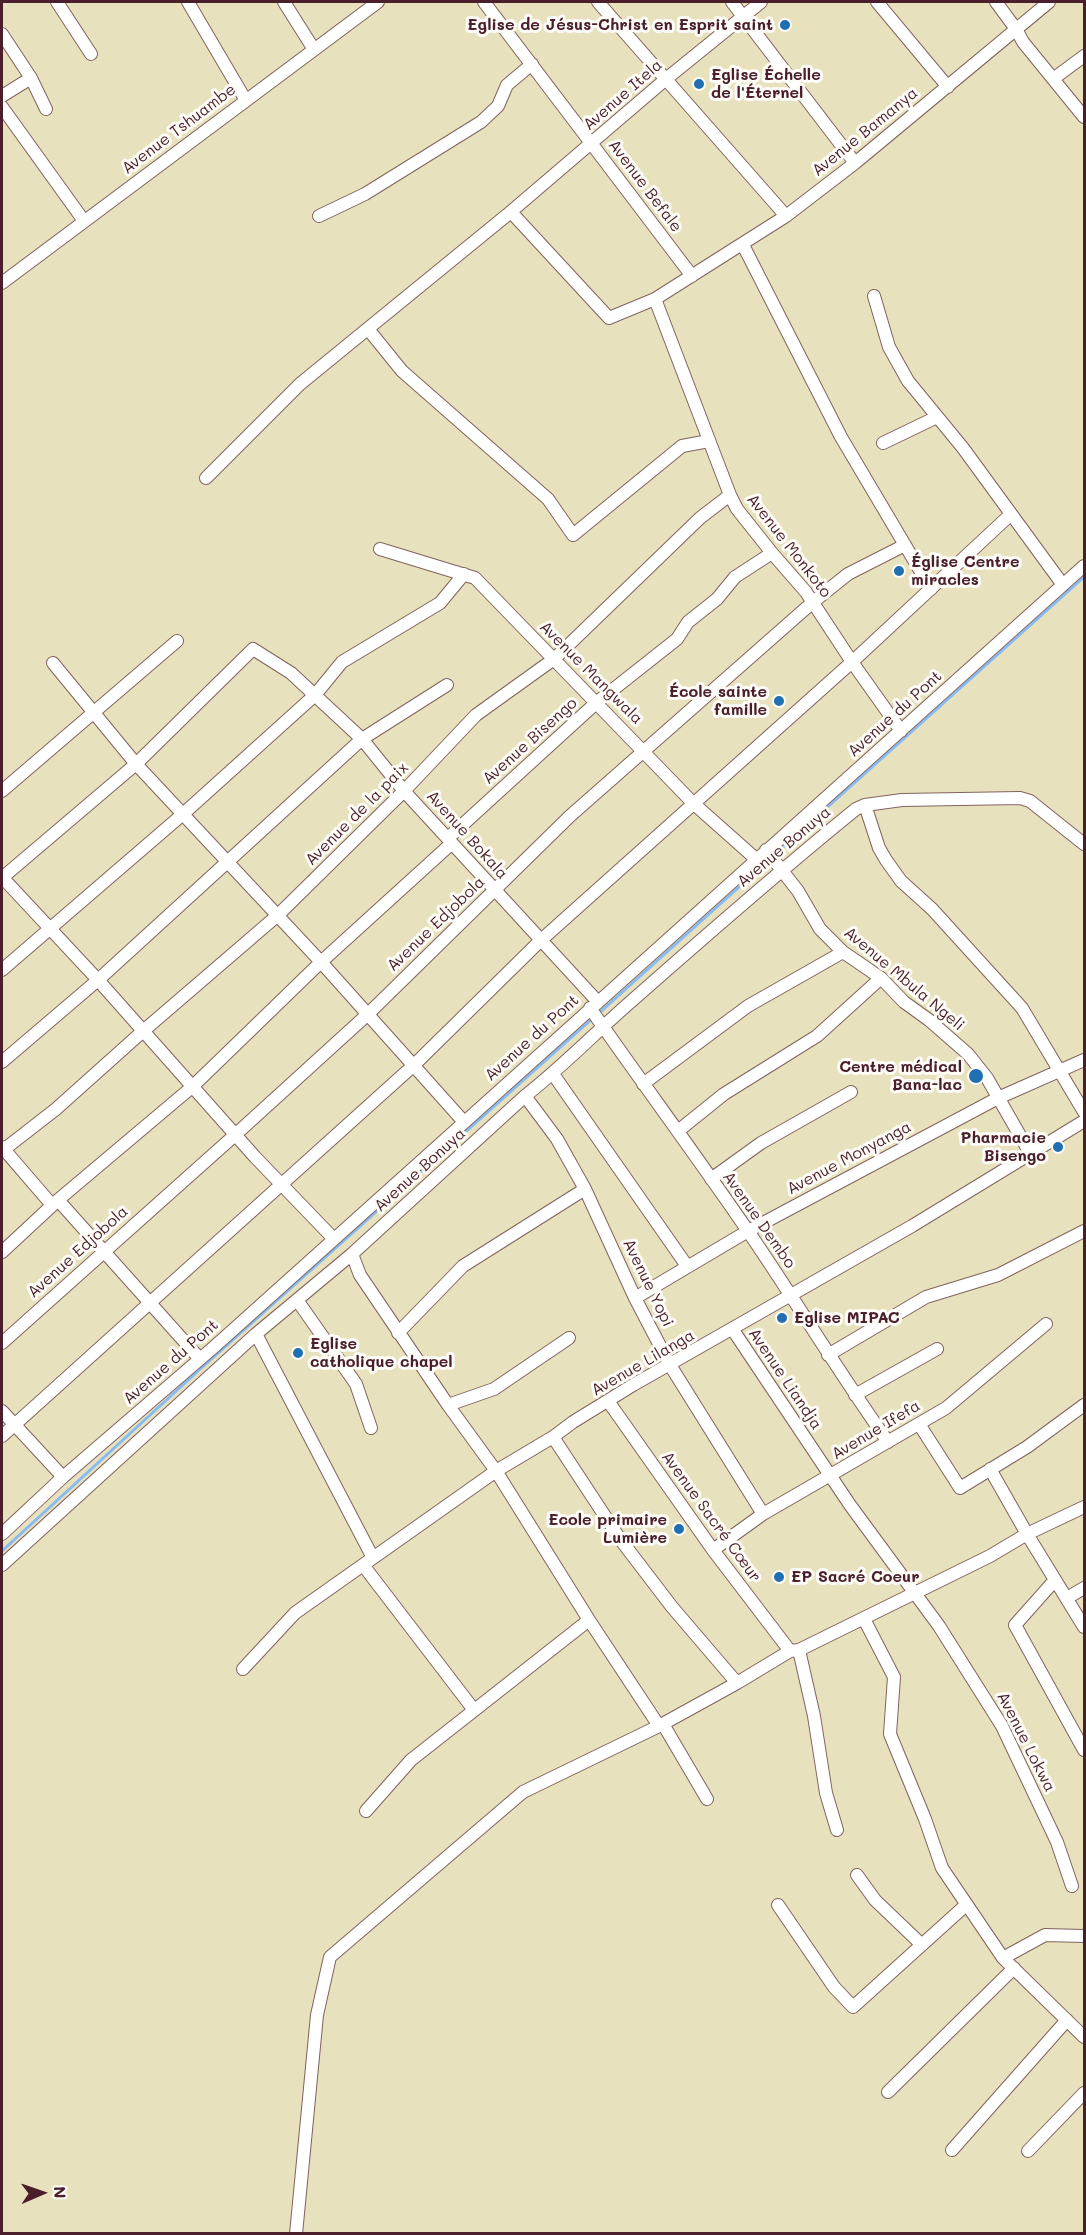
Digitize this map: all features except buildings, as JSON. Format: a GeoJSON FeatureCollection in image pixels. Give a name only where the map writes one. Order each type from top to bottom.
{"type":"FeatureCollection","features":[{"type":"Feature","properties":{"kind":"street"},"geometry":{"type":"LineString","coordinates":[[57,2],[92,54]]}},
{"type":"Feature","properties":{"kind":"street"},"geometry":{"type":"LineString","coordinates":[[188,2],[245,99]]}},
{"type":"Feature","properties":{"kind":"street"},"geometry":{"type":"LineString","coordinates":[[284,2],[313,48]]}},
{"type":"Feature","properties":{"kind":"street","name":"Avenue Tshuambe"},"geometry":{"type":"LineString","coordinates":[[2,283],[313,48],[378,2]]}},
{"type":"Feature","properties":{"kind":"street","name":"Avenue Befale"},"geometry":{"type":"LineString","coordinates":[[484,2],[692,276]]}},
{"type":"Feature","properties":{"kind":"street"},"geometry":{"type":"LineString","coordinates":[[598,2],[786,216]]}},
{"type":"Feature","properties":{"kind":"street"},"geometry":{"type":"LineString","coordinates":[[732,2],[855,164]]}},
{"type":"Feature","properties":{"kind":"street","name":"Avenue Itela"},"geometry":{"type":"LineString","coordinates":[[206,478],[300,384],[509,214],[666,79],[761,2]]}},
{"type":"Feature","properties":{"kind":"street"},"geometry":{"type":"LineString","coordinates":[[877,2],[948,87]]}},
{"type":"Feature","properties":{"kind":"street"},"geometry":{"type":"LineString","coordinates":[[996,2],[1016,28],[1023,42],[1084,117]]}},
{"type":"Feature","properties":{"kind":"street","name":"Avenue Bamanya"},"geometry":{"type":"LineString","coordinates":[[509,214],[609,318],[655,299],[786,216],[855,164],[1049,2]]}},
{"type":"Feature","properties":{"kind":"street"},"geometry":{"type":"LineString","coordinates":[[2,34],[31,78],[46,109]]}},
{"type":"Feature","properties":{"kind":"street"},"geometry":{"type":"LineString","coordinates":[[1053,79],[1084,56]]}},
{"type":"Feature","properties":{"kind":"street"},"geometry":{"type":"LineString","coordinates":[[319,216],[365,194],[481,122],[498,106],[507,85],[532,64]]}},
{"type":"Feature","properties":{"kind":"street"},"geometry":{"type":"LineString","coordinates":[[2,96],[31,78]]}},
{"type":"Feature","properties":{"kind":"street"},"geometry":{"type":"LineString","coordinates":[[2,107],[84,221]]}},
{"type":"Feature","properties":{"kind":"street"},"geometry":{"type":"LineString","coordinates":[[743,245],[841,437],[931,588]]}},
{"type":"Feature","properties":{"kind":"street"},"geometry":{"type":"LineString","coordinates":[[874,296],[889,347],[908,381],[963,448],[1063,585]]}},
{"type":"Feature","properties":{"kind":"street","name":"Avenue Monkoto"},"geometry":{"type":"LineString","coordinates":[[655,299],[737,509],[813,602],[852,662],[901,730]]}},
{"type":"Feature","properties":{"kind":"street"},"geometry":{"type":"LineString","coordinates":[[368,328],[402,371],[548,499],[573,535],[682,446],[709,441]]}},
{"type":"Feature","properties":{"kind":"street"},"geometry":{"type":"LineString","coordinates":[[883,444],[938,417]]}},
{"type":"Feature","properties":{"kind":"street","name":"Avenue de la paix"},"geometry":{"type":"LineString","coordinates":[[2,1149],[56,1109],[278,915],[404,791],[476,715],[554,659],[700,519],[730,495]]}},
{"type":"Feature","properties":{"kind":"street"},"geometry":{"type":"LineString","coordinates":[[2,1436],[414,1065],[540,940],[852,662],[1010,515]]}},
{"type":"Feature","properties":{"kind":"street","name":"Avenue Edjobola"},"geometry":{"type":"LineString","coordinates":[[2,1343],[235,1136],[368,1014],[570,816],[813,602],[848,574],[905,545]]}},
{"type":"Feature","properties":{"kind":"street","name":"Avenue Mangwala"},"geometry":{"type":"LineString","coordinates":[[380,549],[475,578],[693,802],[756,859]]}},
{"type":"Feature","properties":{"kind":"street","name":"Avenue Bisengo"},"geometry":{"type":"LineString","coordinates":[[2,1252],[55,1202],[192,1087],[596,703],[677,639],[688,622],[717,599],[735,577],[772,553]]}},
{"type":"Feature","properties":{"kind":"street","name":"Avenue du Pont"},"geometry":{"type":"LineString","coordinates":[[2,1534],[63,1477],[200,1359],[464,1122],[596,1014],[756,859],[773,859],[901,730],[1084,566]]}},
{"type":"Feature","properties":{"kind":"street"},"geometry":{"type":"LineString","coordinates":[[2,970],[183,814],[315,695],[342,662],[440,603],[464,574]]}},
{"type":"Feature","properties":{"kind":"street"},"geometry":{"type":"LineString","coordinates":[[2,791],[177,641]]}},
{"type":"Feature","properties":{"kind":"street","name":"Avenue Bokala"},"geometry":{"type":"LineString","coordinates":[[136,764],[253,649],[291,673],[362,739],[404,791],[540,940],[596,1014]]}},
{"type":"Feature","properties":{"kind":"street"},"geometry":{"type":"LineString","coordinates":[[53,663],[136,764],[278,915],[464,1122]]}},
{"type":"Feature","properties":{"kind":"street"},"geometry":{"type":"LineString","coordinates":[[2,1062],[98,980],[362,739],[447,685]]}},
{"type":"Feature","properties":{"kind":"street"},"geometry":{"type":"LineString","coordinates":[[136,764],[2,878],[98,980],[235,1136],[334,1239]]}},
{"type":"Feature","properties":{"kind":"street"},"geometry":{"type":"LineString","coordinates":[[1084,844],[1030,801],[1020,798],[902,800],[865,805],[879,848],[901,881],[932,909],[1022,1008],[1084,1112]]}},
{"type":"Feature","properties":{"kind":"street","name":"Avenue Bonuya"},"geometry":{"type":"LineString","coordinates":[[2,1565],[256,1334],[352,1254],[525,1096],[553,1074],[596,1014],[773,859],[865,805]]}},
{"type":"Feature","properties":{"kind":"street","name":"Avenue Mbula Ngeli"},"geometry":{"type":"LineString","coordinates":[[773,859],[798,891],[820,929],[843,952],[881,978],[904,1002],[937,1026],[968,1054],[987,1078],[1030,1153]]}},
{"type":"Feature","properties":{"kind":"street"},"geometry":{"type":"LineString","coordinates":[[643,1084],[748,1006],[843,952]]}},
{"type":"Feature","properties":{"kind":"street"},"geometry":{"type":"LineString","coordinates":[[678,1131],[724,1094],[817,1036],[881,978]]}},
{"type":"Feature","properties":{"kind":"street","name":"Avenue Dembo"},"geometry":{"type":"LineString","coordinates":[[596,1014],[792,1295],[828,1355],[888,1442]]}},
{"type":"Feature","properties":{"kind":"street","name":"Avenue Monyanga"},"geometry":{"type":"LineString","coordinates":[[635,1298],[748,1231],[998,1098],[1084,1060]]}},
{"type":"Feature","properties":{"kind":"street"},"geometry":{"type":"LineString","coordinates":[[553,1074],[687,1266]]}},
{"type":"Feature","properties":{"kind":"street"},"geometry":{"type":"LineString","coordinates":[[711,1179],[761,1143],[851,1092]]}},
{"type":"Feature","properties":{"kind":"street","name":"Avenue Yopi"},"geometry":{"type":"LineString","coordinates":[[525,1096],[557,1139],[585,1189],[635,1298],[670,1365],[763,1514]]}},
{"type":"Feature","properties":{"kind":"street","name":"Avenue Lilanga"},"geometry":{"type":"LineString","coordinates":[[243,1669],[295,1613],[496,1471],[608,1401],[912,1226],[1084,1121]]}},
{"type":"Feature","properties":{"kind":"street"},"geometry":{"type":"LineString","coordinates":[[2,1149],[105,1250],[200,1359]]}},
{"type":"Feature","properties":{"kind":"street"},"geometry":{"type":"LineString","coordinates":[[398,1333],[463,1266],[585,1189]]}},
{"type":"Feature","properties":{"kind":"street"},"geometry":{"type":"LineString","coordinates":[[828,1355],[926,1297],[998,1275],[1084,1231]]}},
{"type":"Feature","properties":{"kind":"street"},"geometry":{"type":"LineString","coordinates":[[352,1254],[360,1275],[448,1406],[496,1471],[589,1620],[661,1725],[707,1799]]}},
{"type":"Feature","properties":{"kind":"street"},"geometry":{"type":"LineString","coordinates":[[297,1300],[356,1384],[371,1428]]}},
{"type":"Feature","properties":{"kind":"street","name":"Avenue Ifefa"},"geometry":{"type":"LineString","coordinates":[[713,1550],[763,1514],[946,1408],[1046,1324]]}},
{"type":"Feature","properties":{"kind":"street","name":"Avenue Liandja"},"geometry":{"type":"LineString","coordinates":[[733,1329],[830,1476],[915,1592]]}},
{"type":"Feature","properties":{"kind":"street"},"geometry":{"type":"LineString","coordinates":[[256,1334],[368,1561],[474,1710]]}},
{"type":"Feature","properties":{"kind":"street"},"geometry":{"type":"LineString","coordinates":[[448,1406],[494,1389],[568,1338]]}},
{"type":"Feature","properties":{"kind":"street"},"geometry":{"type":"LineString","coordinates":[[855,1395],[937,1349]]}},
{"type":"Feature","properties":{"kind":"street","name":"Avenue Sacré Cœur"},"geometry":{"type":"LineString","coordinates":[[608,1401],[713,1550],[795,1650]]}},
{"type":"Feature","properties":{"kind":"street"},"geometry":{"type":"LineString","coordinates":[[919,1424],[960,1488],[1027,1447],[1084,1406]]}},
{"type":"Feature","properties":{"kind":"street"},"geometry":{"type":"LineString","coordinates":[[2,1411],[63,1477]]}},
{"type":"Feature","properties":{"kind":"street"},"geometry":{"type":"LineString","coordinates":[[553,1437],[620,1539],[672,1607],[737,1683]]}},
{"type":"Feature","properties":{"kind":"street"},"geometry":{"type":"LineString","coordinates":[[990,1469],[1084,1627]]}},
{"type":"Feature","properties":{"kind":"street"},"geometry":{"type":"LineString","coordinates":[[296,2234],[317,2015],[330,1957],[523,1792],[661,1725],[795,1650],[990,1556],[1027,1534],[1084,1507]]}},
{"type":"Feature","properties":{"kind":"street"},"geometry":{"type":"LineString","coordinates":[[1055,1580],[1015,1625],[1084,1750]]}},
{"type":"Feature","properties":{"kind":"street"},"geometry":{"type":"LineString","coordinates":[[1067,1598],[1084,1588]]}},
{"type":"Feature","properties":{"kind":"street","name":"Avenue Lokwa"},"geometry":{"type":"LineString","coordinates":[[915,1592],[1002,1726],[1057,1842],[1072,1886]]}},
{"type":"Feature","properties":{"kind":"street"},"geometry":{"type":"LineString","coordinates":[[864,1618],[894,1677],[890,1734],[925,1819],[942,1868],[1004,1958],[1084,2037]]}},
{"type":"Feature","properties":{"kind":"street"},"geometry":{"type":"LineString","coordinates":[[366,1811],[411,1760],[589,1620]]}},
{"type":"Feature","properties":{"kind":"street"},"geometry":{"type":"LineString","coordinates":[[795,1650],[814,1716],[826,1793],[837,1830]]}},
{"type":"Feature","properties":{"kind":"street"},"geometry":{"type":"LineString","coordinates":[[856,1875],[875,1900],[922,1945]]}},
{"type":"Feature","properties":{"kind":"street"},"geometry":{"type":"LineString","coordinates":[[778,1905],[834,1987],[853,2007],[966,1905]]}},
{"type":"Feature","properties":{"kind":"street"},"geometry":{"type":"LineString","coordinates":[[1004,1958],[1045,1935],[1084,1936]]}},
{"type":"Feature","properties":{"kind":"street"},"geometry":{"type":"LineString","coordinates":[[888,2091],[1014,1968]]}},
{"type":"Feature","properties":{"kind":"street"},"geometry":{"type":"LineString","coordinates":[[952,2150],[1066,2020]]}},
{"type":"Feature","properties":{"kind":"street"},"geometry":{"type":"LineString","coordinates":[[1028,2151],[1084,2093]]}},
{"type":"Feature","properties":{"kind":"waterway"},"geometry":{"type":"LineString","coordinates":[[774,855],[1084,577]]}},
{"type":"Feature","properties":{"kind":"waterway"},"geometry":{"type":"LineString","coordinates":[[598,1014],[769,860]]}},
{"type":"Feature","properties":{"kind":"waterway"},"geometry":{"type":"LineString","coordinates":[[2,1551],[198,1371],[593,1018]]}},
{"type":"Feature","properties":{"kind":"place","name":"Eglise de Jésus-Christ en Esprit saint"},"geometry":{"type":"Point","coordinates":[785,25]}},
{"type":"Feature","properties":{"kind":"place","name":"Eglise Échelle de l'Éternel"},"geometry":{"type":"Point","coordinates":[699,84]}},
{"type":"Feature","properties":{"kind":"place","name":"Église Centre miracles"},"geometry":{"type":"Point","coordinates":[899,571]}},
{"type":"Feature","properties":{"kind":"place","name":"École sainte famille"},"geometry":{"type":"Point","coordinates":[779,701]}},
{"type":"Feature","properties":{"kind":"place","name":"Centre médical Bana-lac"},"geometry":{"type":"Point","coordinates":[976,1076]}},
{"type":"Feature","properties":{"kind":"place","name":"Pharmacie Bisengo"},"geometry":{"type":"Point","coordinates":[1058,1147]}},
{"type":"Feature","properties":{"kind":"place","name":"Eglise MIPAC"},"geometry":{"type":"Point","coordinates":[782,1318]}},
{"type":"Feature","properties":{"kind":"place","name":"Eglise catholique chapel"},"geometry":{"type":"Point","coordinates":[298,1353]}},
{"type":"Feature","properties":{"kind":"place","name":"Ecole primaire Lumière"},"geometry":{"type":"Point","coordinates":[679,1529]}},
{"type":"Feature","properties":{"kind":"place","name":"EP Sacré Coeur"},"geometry":{"type":"Point","coordinates":[779,1577]}}]}
